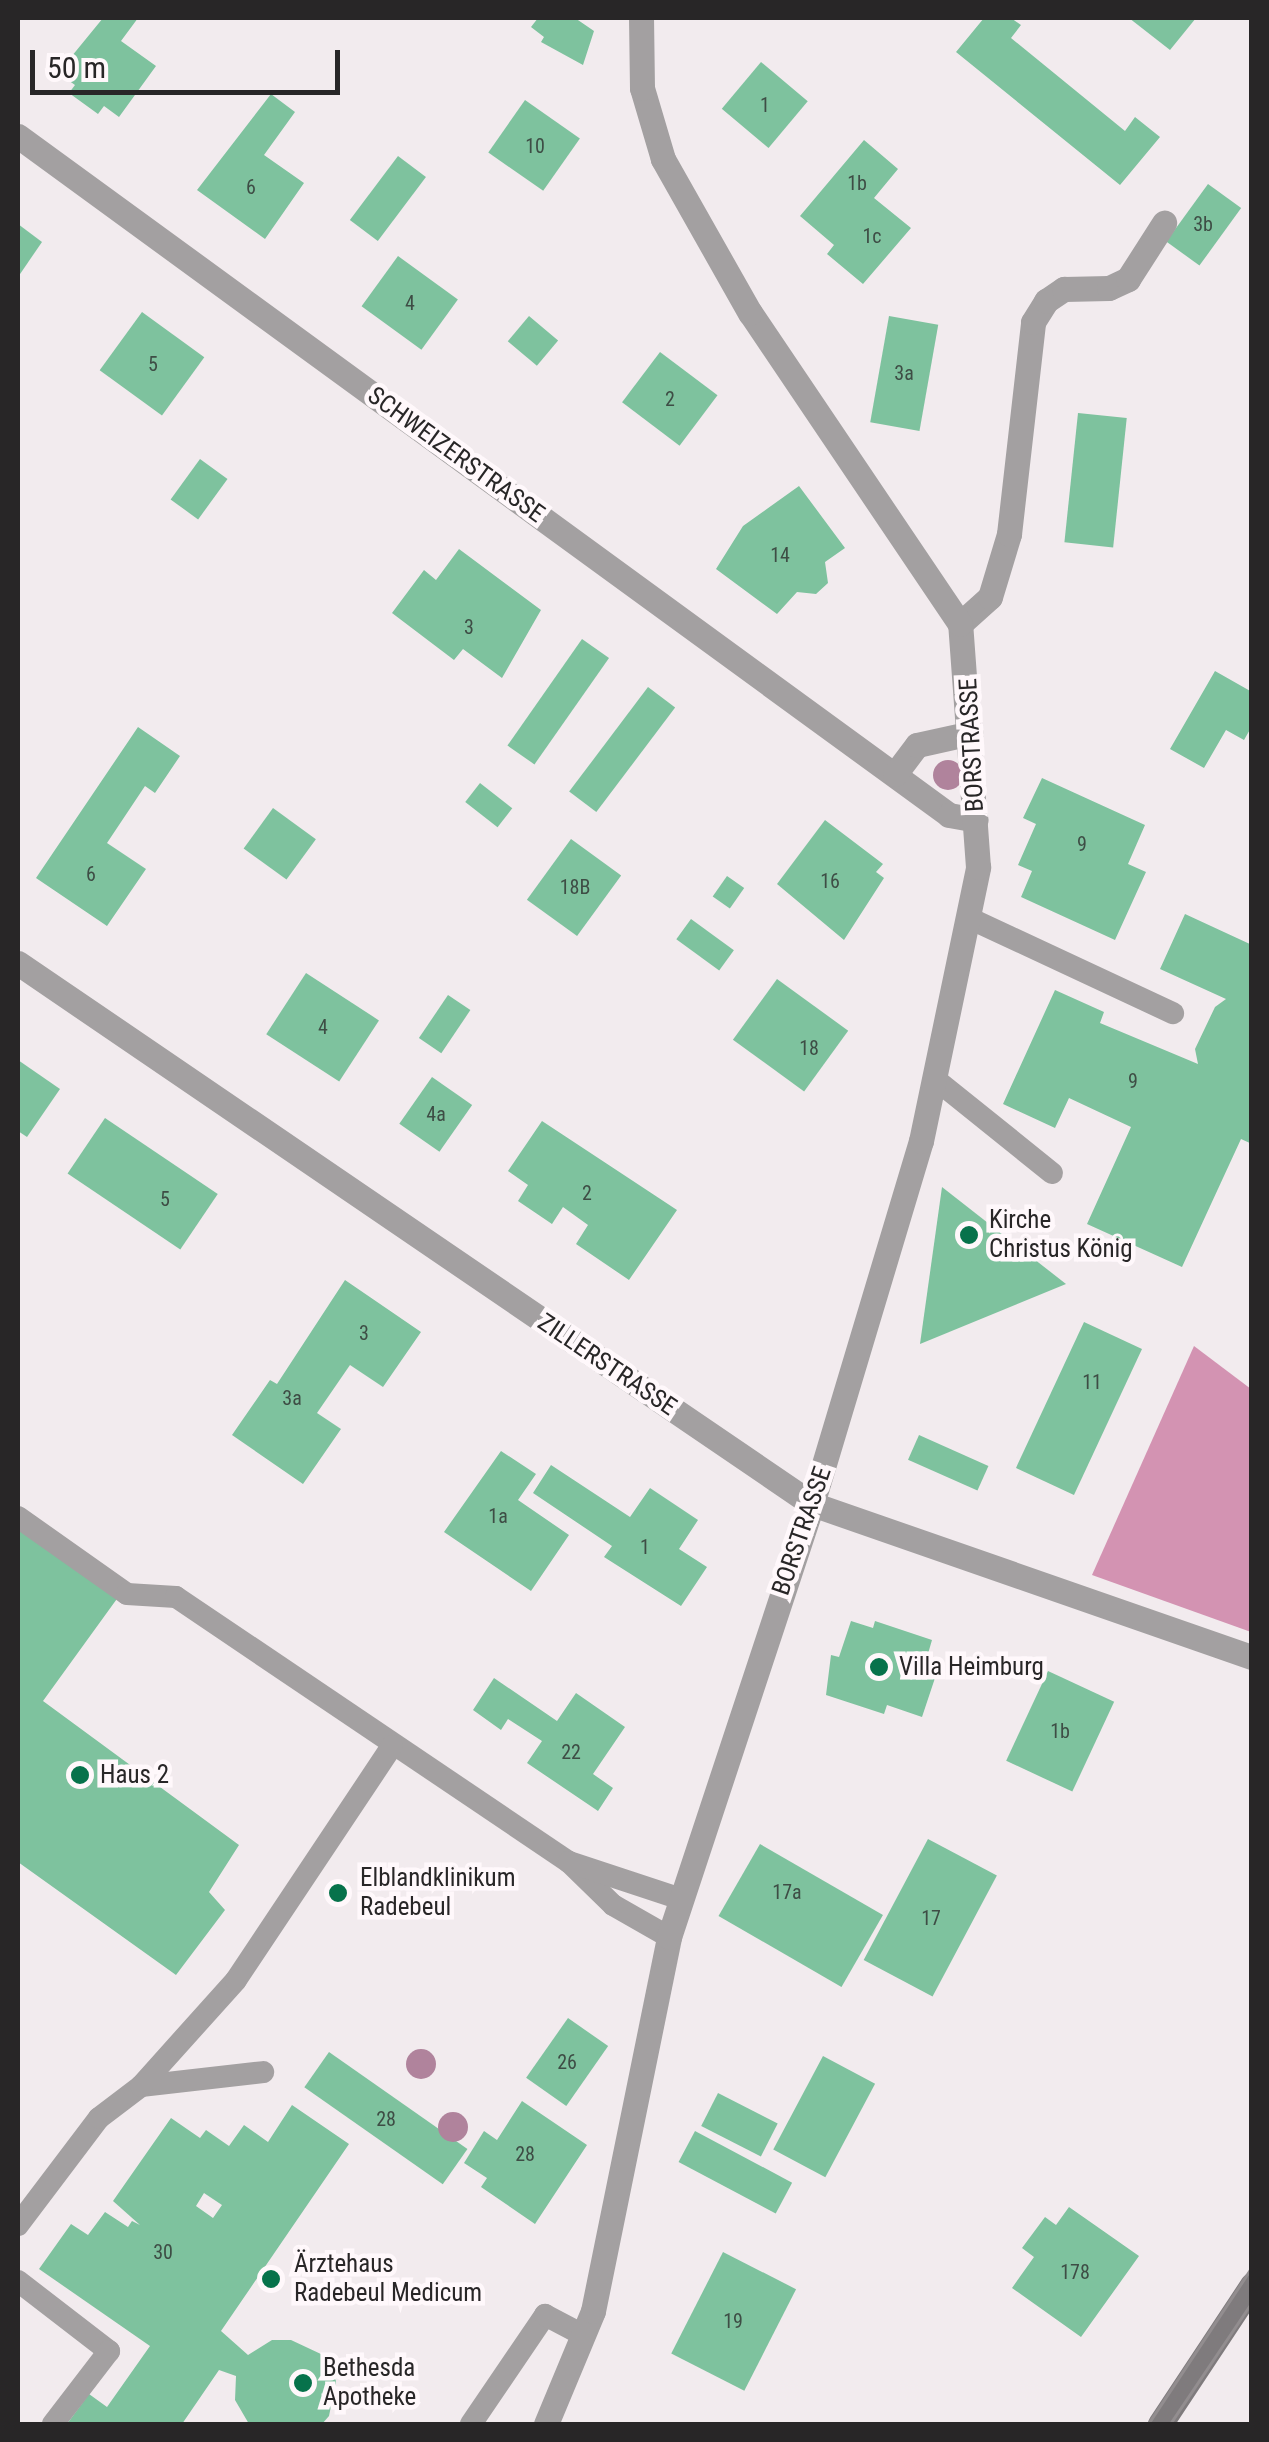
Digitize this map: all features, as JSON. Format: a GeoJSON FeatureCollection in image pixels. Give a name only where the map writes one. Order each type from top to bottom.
{"type":"FeatureCollection","features":[{"type":"Feature","properties":{"kind":"main road"},"geometry":{"type":"LineString","coordinates":[[1160,2424],[1252,2285]]}},
{"type":"Feature","properties":{"kind":"street","name":"BORSTRASSE"},"geometry":{"type":"LineString","coordinates":[[546,2424],[583,2335],[669,1937],[812,1504],[934,1079],[971,920],[976,820],[960,624],[750,313],[664,159],[642,88],[641,18]]}},
{"type":"Feature","properties":{"kind":"street","name":"SCHWEIZERSTRASSE"},"geometry":{"type":"LineString","coordinates":[[18,136],[949,815],[976,820]]}},
{"type":"Feature","properties":{"kind":"street"},"geometry":{"type":"LineString","coordinates":[[960,624],[990,597],[1010,534],[1033,322],[1046,301],[1064,289],[1109,288],[1128,279],[1164,224]]}},
{"type":"Feature","properties":{"kind":"street"},"geometry":{"type":"LineString","coordinates":[[896,774],[917,745],[971,733]]}},
{"type":"Feature","properties":{"kind":"street","name":"ZILLERSTRASSE"},"geometry":{"type":"LineString","coordinates":[[18,963],[812,1504],[1252,1657]]}},
{"type":"Feature","properties":{"kind":"lane"},"geometry":{"type":"LineString","coordinates":[[971,920],[1172,1013]]}},
{"type":"Feature","properties":{"kind":"lane"},"geometry":{"type":"LineString","coordinates":[[934,1079],[1052,1173]]}},
{"type":"Feature","properties":{"kind":"lane"},"geometry":{"type":"LineString","coordinates":[[18,1517],[127,1594],[176,1597],[568,1862],[613,1905],[669,1937]]}},
{"type":"Feature","properties":{"kind":"lane"},"geometry":{"type":"LineString","coordinates":[[18,2224],[99,2118],[141,2086],[236,1980],[392,1746]]}},
{"type":"Feature","properties":{"kind":"lane"},"geometry":{"type":"LineString","coordinates":[[568,1862],[681,1900]]}},
{"type":"Feature","properties":{"kind":"lane"},"geometry":{"type":"LineString","coordinates":[[141,2086],[263,2072]]}},
{"type":"Feature","properties":{"kind":"lane"},"geometry":{"type":"LineString","coordinates":[[18,2281],[109,2352],[54,2424]]}},
{"type":"Feature","properties":{"kind":"lane"},"geometry":{"type":"LineString","coordinates":[[472,2424],[545,2315],[583,2335]]}},
{"type":"Feature","properties":{"kind":"shaded area"},"geometry":{"type":"Polygon","coordinates":[[[1194,1346],[1251,1389],[1251,1632],[1092,1575],[1194,1346]]]}},
{"type":"Feature","properties":{"kind":"building"},"geometry":{"type":"Polygon","coordinates":[[[103,18],[138,18],[121,41],[156,66],[119,117],[104,106],[98,114],[69,93],[75,85],[58,73],[103,18]]]}},
{"type":"Feature","properties":{"kind":"building"},"geometry":{"type":"Polygon","coordinates":[[[538,18],[575,18],[594,31],[583,65],[541,42],[544,37],[531,27],[538,18]]]}},
{"type":"Feature","properties":{"kind":"building"},"geometry":{"type":"Polygon","coordinates":[[[984,18],[1011,18],[1021,25],[1011,38],[1125,131],[1135,117],[1160,137],[1120,185],[956,52],[984,18]]]}},
{"type":"Feature","properties":{"kind":"building"},"geometry":{"type":"Polygon","coordinates":[[[1129,18],[1196,18],[1170,50],[1129,18]]]}},
{"type":"Feature","properties":{"kind":"building"},"geometry":{"type":"Polygon","coordinates":[[[761,62],[808,101],[769,148],[722,109],[761,62]]]}},
{"type":"Feature","properties":{"kind":"building"},"geometry":{"type":"Polygon","coordinates":[[[271,94],[295,112],[264,155],[304,183],[265,239],[197,190],[271,94]]]}},
{"type":"Feature","properties":{"kind":"building"},"geometry":{"type":"Polygon","coordinates":[[[525,100],[580,138],[543,191],[488,152],[525,100]]]}},
{"type":"Feature","properties":{"kind":"building"},"geometry":{"type":"Polygon","coordinates":[[[864,140],[898,169],[874,198],[911,228],[863,284],[827,254],[834,245],[800,216],[864,140]]]}},
{"type":"Feature","properties":{"kind":"building"},"geometry":{"type":"Polygon","coordinates":[[[398,156],[426,177],[378,241],[350,220],[398,156]]]}},
{"type":"Feature","properties":{"kind":"building"},"geometry":{"type":"Polygon","coordinates":[[[1208,184],[1241,208],[1199,266],[1166,241],[1208,184]]]}},
{"type":"Feature","properties":{"kind":"building"},"geometry":{"type":"Polygon","coordinates":[[[18,224],[42,242],[18,277],[18,224]]]}},
{"type":"Feature","properties":{"kind":"building"},"geometry":{"type":"Polygon","coordinates":[[[398,256],[458,299],[421,350],[362,306],[398,256]]]}},
{"type":"Feature","properties":{"kind":"building"},"geometry":{"type":"Polygon","coordinates":[[[142,312],[204,357],[162,416],[100,370],[142,312]]]}},
{"type":"Feature","properties":{"kind":"building"},"geometry":{"type":"Polygon","coordinates":[[[529,316],[558,340],[537,366],[508,341],[529,316]]]}},
{"type":"Feature","properties":{"kind":"building"},"geometry":{"type":"Polygon","coordinates":[[[889,316],[938,325],[919,431],[870,422],[889,316]]]}},
{"type":"Feature","properties":{"kind":"building"},"geometry":{"type":"Polygon","coordinates":[[[660,352],[718,395],[680,446],[622,402],[660,352]]]}},
{"type":"Feature","properties":{"kind":"building"},"geometry":{"type":"Polygon","coordinates":[[[1078,413],[1127,418],[1113,547],[1064,542],[1078,413]]]}},
{"type":"Feature","properties":{"kind":"building"},"geometry":{"type":"Polygon","coordinates":[[[200,459],[228,479],[198,519],[171,499],[200,459]]]}},
{"type":"Feature","properties":{"kind":"building"},"geometry":{"type":"Polygon","coordinates":[[[799,486],[845,548],[825,562],[828,583],[816,594],[797,592],[777,614],[716,569],[743,526],[799,486]]]}},
{"type":"Feature","properties":{"kind":"building"},"geometry":{"type":"Polygon","coordinates":[[[459,549],[541,610],[502,678],[463,649],[454,660],[392,613],[424,570],[436,580],[459,549]]]}},
{"type":"Feature","properties":{"kind":"building"},"geometry":{"type":"Polygon","coordinates":[[[582,639],[609,658],[534,764],[507,745],[582,639]]]}},
{"type":"Feature","properties":{"kind":"building"},"geometry":{"type":"Polygon","coordinates":[[[1215,671],[1252,692],[1252,726],[1244,740],[1226,730],[1204,768],[1170,749],[1215,671]]]}},
{"type":"Feature","properties":{"kind":"building"},"geometry":{"type":"Polygon","coordinates":[[[648,687],[675,707],[596,812],[569,792],[648,687]]]}},
{"type":"Feature","properties":{"kind":"building"},"geometry":{"type":"Polygon","coordinates":[[[138,727],[180,756],[155,793],[145,786],[107,843],[146,869],[107,926],[36,878],[138,727]]]}},
{"type":"Feature","properties":{"kind":"building"},"geometry":{"type":"Polygon","coordinates":[[[1042,778],[1145,825],[1128,864],[1146,872],[1115,940],[1021,897],[1032,871],[1018,865],[1036,824],[1023,818],[1042,778]]]}},
{"type":"Feature","properties":{"kind":"building"},"geometry":{"type":"Polygon","coordinates":[[[480,783],[512,808],[498,827],[465,802],[480,783]]]}},
{"type":"Feature","properties":{"kind":"building"},"geometry":{"type":"Polygon","coordinates":[[[273,808],[316,839],[286,880],[244,848],[273,808]]]}},
{"type":"Feature","properties":{"kind":"building"},"geometry":{"type":"Polygon","coordinates":[[[825,820],[883,864],[876,872],[884,878],[844,940],[777,884],[825,820]]]}},
{"type":"Feature","properties":{"kind":"building"},"geometry":{"type":"Polygon","coordinates":[[[571,839],[621,875],[577,936],[527,900],[571,839]]]}},
{"type":"Feature","properties":{"kind":"building"},"geometry":{"type":"Polygon","coordinates":[[[727,876],[744,888],[730,909],[713,896],[727,876]]]}},
{"type":"Feature","properties":{"kind":"building"},"geometry":{"type":"Polygon","coordinates":[[[1185,914],[1252,945],[1252,1144],[1241,1139],[1182,1267],[1087,1224],[1131,1127],[1069,1098],[1055,1128],[1003,1104],[1055,990],[1104,1012],[1100,1023],[1198,1064],[1195,1049],[1215,1007],[1226,999],[1160,969],[1185,914]]]}},
{"type":"Feature","properties":{"kind":"building"},"geometry":{"type":"Polygon","coordinates":[[[691,919],[734,950],[719,970],[676,939],[691,919]]]}},
{"type":"Feature","properties":{"kind":"building"},"geometry":{"type":"Polygon","coordinates":[[[306,973],[379,1020],[339,1082],[266,1034],[306,973]]]}},
{"type":"Feature","properties":{"kind":"building"},"geometry":{"type":"Polygon","coordinates":[[[777,979],[848,1031],[804,1091],[733,1040],[777,979]]]}},
{"type":"Feature","properties":{"kind":"building"},"geometry":{"type":"Polygon","coordinates":[[[448,995],[470,1010],[441,1053],[419,1038],[448,995]]]}},
{"type":"Feature","properties":{"kind":"building"},"geometry":{"type":"Polygon","coordinates":[[[18,1060],[60,1089],[27,1137],[18,1131],[18,1060]]]}},
{"type":"Feature","properties":{"kind":"building"},"geometry":{"type":"Polygon","coordinates":[[[432,1077],[472,1105],[439,1152],[399,1124],[432,1077]]]}},
{"type":"Feature","properties":{"kind":"building"},"geometry":{"type":"Polygon","coordinates":[[[105,1118],[218,1194],[180,1250],[68,1174],[105,1118]]]}},
{"type":"Feature","properties":{"kind":"building"},"geometry":{"type":"Polygon","coordinates":[[[542,1121],[677,1210],[629,1280],[576,1244],[588,1225],[563,1207],[552,1224],[518,1201],[528,1185],[508,1171],[542,1121]]]}},
{"type":"Feature","properties":{"kind":"building","name":"Kirche Christus König"},"geometry":{"type":"Polygon","coordinates":[[[942,1187],[1066,1284],[920,1344],[942,1187]]]}},
{"type":"Feature","properties":{"kind":"building"},"geometry":{"type":"Polygon","coordinates":[[[345,1280],[421,1332],[383,1387],[350,1365],[317,1413],[341,1429],[303,1484],[232,1435],[270,1380],[277,1384],[345,1280]]]}},
{"type":"Feature","properties":{"kind":"building"},"geometry":{"type":"Polygon","coordinates":[[[1084,1322],[1142,1349],[1074,1495],[1016,1468],[1084,1322]]]}},
{"type":"Feature","properties":{"kind":"building"},"geometry":{"type":"Polygon","coordinates":[[[919,1435],[988,1466],[977,1491],[908,1460],[919,1435]]]}},
{"type":"Feature","properties":{"kind":"building"},"geometry":{"type":"Polygon","coordinates":[[[501,1451],[536,1474],[518,1500],[569,1535],[531,1591],[444,1532],[501,1451]]]}},
{"type":"Feature","properties":{"kind":"building"},"geometry":{"type":"Polygon","coordinates":[[[551,1465],[630,1517],[650,1488],[698,1520],[679,1549],[707,1567],[681,1606],[604,1557],[612,1546],[533,1493],[551,1465]]]}},
{"type":"Feature","properties":{"kind":"building","name":"Haus 2"},"geometry":{"type":"Polygon","coordinates":[[[18,1523],[119,1596],[43,1701],[239,1845],[209,1892],[225,1910],[176,1975],[18,1862],[18,1523]]]}},
{"type":"Feature","properties":{"kind":"building","name":"Villa Heimburg"},"geometry":{"type":"Polygon","coordinates":[[[851,1621],[873,1628],[875,1621],[932,1640],[925,1664],[938,1669],[922,1717],[887,1705],[884,1714],[826,1695],[831,1655],[839,1657],[851,1621]]]}},
{"type":"Feature","properties":{"kind":"building"},"geometry":{"type":"Polygon","coordinates":[[[1048,1671],[1114,1702],[1072,1792],[1006,1761],[1048,1671]]]}},
{"type":"Feature","properties":{"kind":"building"},"geometry":{"type":"Polygon","coordinates":[[[494,1678],[557,1721],[576,1693],[625,1727],[593,1774],[613,1788],[598,1811],[527,1763],[542,1741],[508,1719],[501,1730],[473,1710],[494,1678]]]}},
{"type":"Feature","properties":{"kind":"building"},"geometry":{"type":"Polygon","coordinates":[[[928,1839],[997,1876],[933,1997],[864,1960],[928,1839]]]}},
{"type":"Feature","properties":{"kind":"building"},"geometry":{"type":"Polygon","coordinates":[[[760,1844],[883,1915],[841,1987],[718,1916],[760,1844]]]}},
{"type":"Feature","properties":{"kind":"building"},"geometry":{"type":"Polygon","coordinates":[[[568,2018],[608,2046],[566,2106],[526,2078],[568,2018]]]}},
{"type":"Feature","properties":{"kind":"building"},"geometry":{"type":"Polygon","coordinates":[[[329,2052],[467,2149],[443,2184],[304,2087],[329,2052]]]}},
{"type":"Feature","properties":{"kind":"building"},"geometry":{"type":"Polygon","coordinates":[[[823,2056],[875,2084],[825,2177],[773,2150],[823,2056]]]}},
{"type":"Feature","properties":{"kind":"building"},"geometry":{"type":"Polygon","coordinates":[[[718,2093],[778,2123],[761,2156],[701,2126],[718,2093]]]}},
{"type":"Feature","properties":{"kind":"building"},"geometry":{"type":"Polygon","coordinates":[[[522,2101],[587,2145],[535,2224],[481,2187],[487,2178],[464,2163],[484,2131],[497,2140],[522,2101]]]}},
{"type":"Feature","properties":{"kind":"building"},"geometry":{"type":"Polygon","coordinates":[[[292,2105],[349,2144],[221,2331],[248,2355],[272,2340],[291,2340],[323,2355],[336,2381],[329,2416],[322,2424],[249,2424],[235,2400],[236,2376],[219,2370],[182,2424],[67,2424],[89,2394],[107,2407],[150,2346],[39,2269],[71,2224],[88,2235],[105,2212],[128,2227],[132,2221],[140,2225],[113,2201],[171,2118],[200,2138],[206,2130],[229,2146],[244,2125],[268,2142],[292,2105]],[[204,2193],[196,2206],[213,2218],[222,2205],[204,2193]]]}},
{"type":"Feature","properties":{"kind":"building"},"geometry":{"type":"Polygon","coordinates":[[[695,2131],[792,2183],[776,2214],[679,2162],[695,2131]]]}},
{"type":"Feature","properties":{"kind":"building"},"geometry":{"type":"Polygon","coordinates":[[[1069,2207],[1139,2256],[1081,2337],[1012,2288],[1034,2257],[1022,2248],[1045,2217],[1056,2225],[1069,2207]]]}},
{"type":"Feature","properties":{"kind":"building"},"geometry":{"type":"Polygon","coordinates":[[[723,2252],[796,2289],[744,2391],[671,2354],[723,2252]]]}},
{"type":"Feature","properties":{"kind":"tram line"},"geometry":{"type":"LineString","coordinates":[[1148,2424],[1252,2267]]}},
{"type":"Feature","properties":{"kind":"tram line"},"geometry":{"type":"LineString","coordinates":[[1170,2424],[1252,2302]]}},
{"type":"Feature","properties":{"kind":"place","name":"Kirche Christus König"},"geometry":{"type":"Point","coordinates":[969,1235]}},
{"type":"Feature","properties":{"kind":"place","name":"Villa Heimburg"},"geometry":{"type":"Point","coordinates":[879,1667]}},
{"type":"Feature","properties":{"kind":"place","name":"Haus 2"},"geometry":{"type":"Point","coordinates":[80,1775]}},
{"type":"Feature","properties":{"kind":"place","name":"Elblandklinikum Radebeul"},"geometry":{"type":"Point","coordinates":[338,1893]}},
{"type":"Feature","properties":{"kind":"place","name":"Ärztehaus Radebeul Medicum"},"geometry":{"type":"Point","coordinates":[271,2279]}},
{"type":"Feature","properties":{"kind":"place","name":"Bethesda Apotheke"},"geometry":{"type":"Point","coordinates":[303,2383]}}]}
